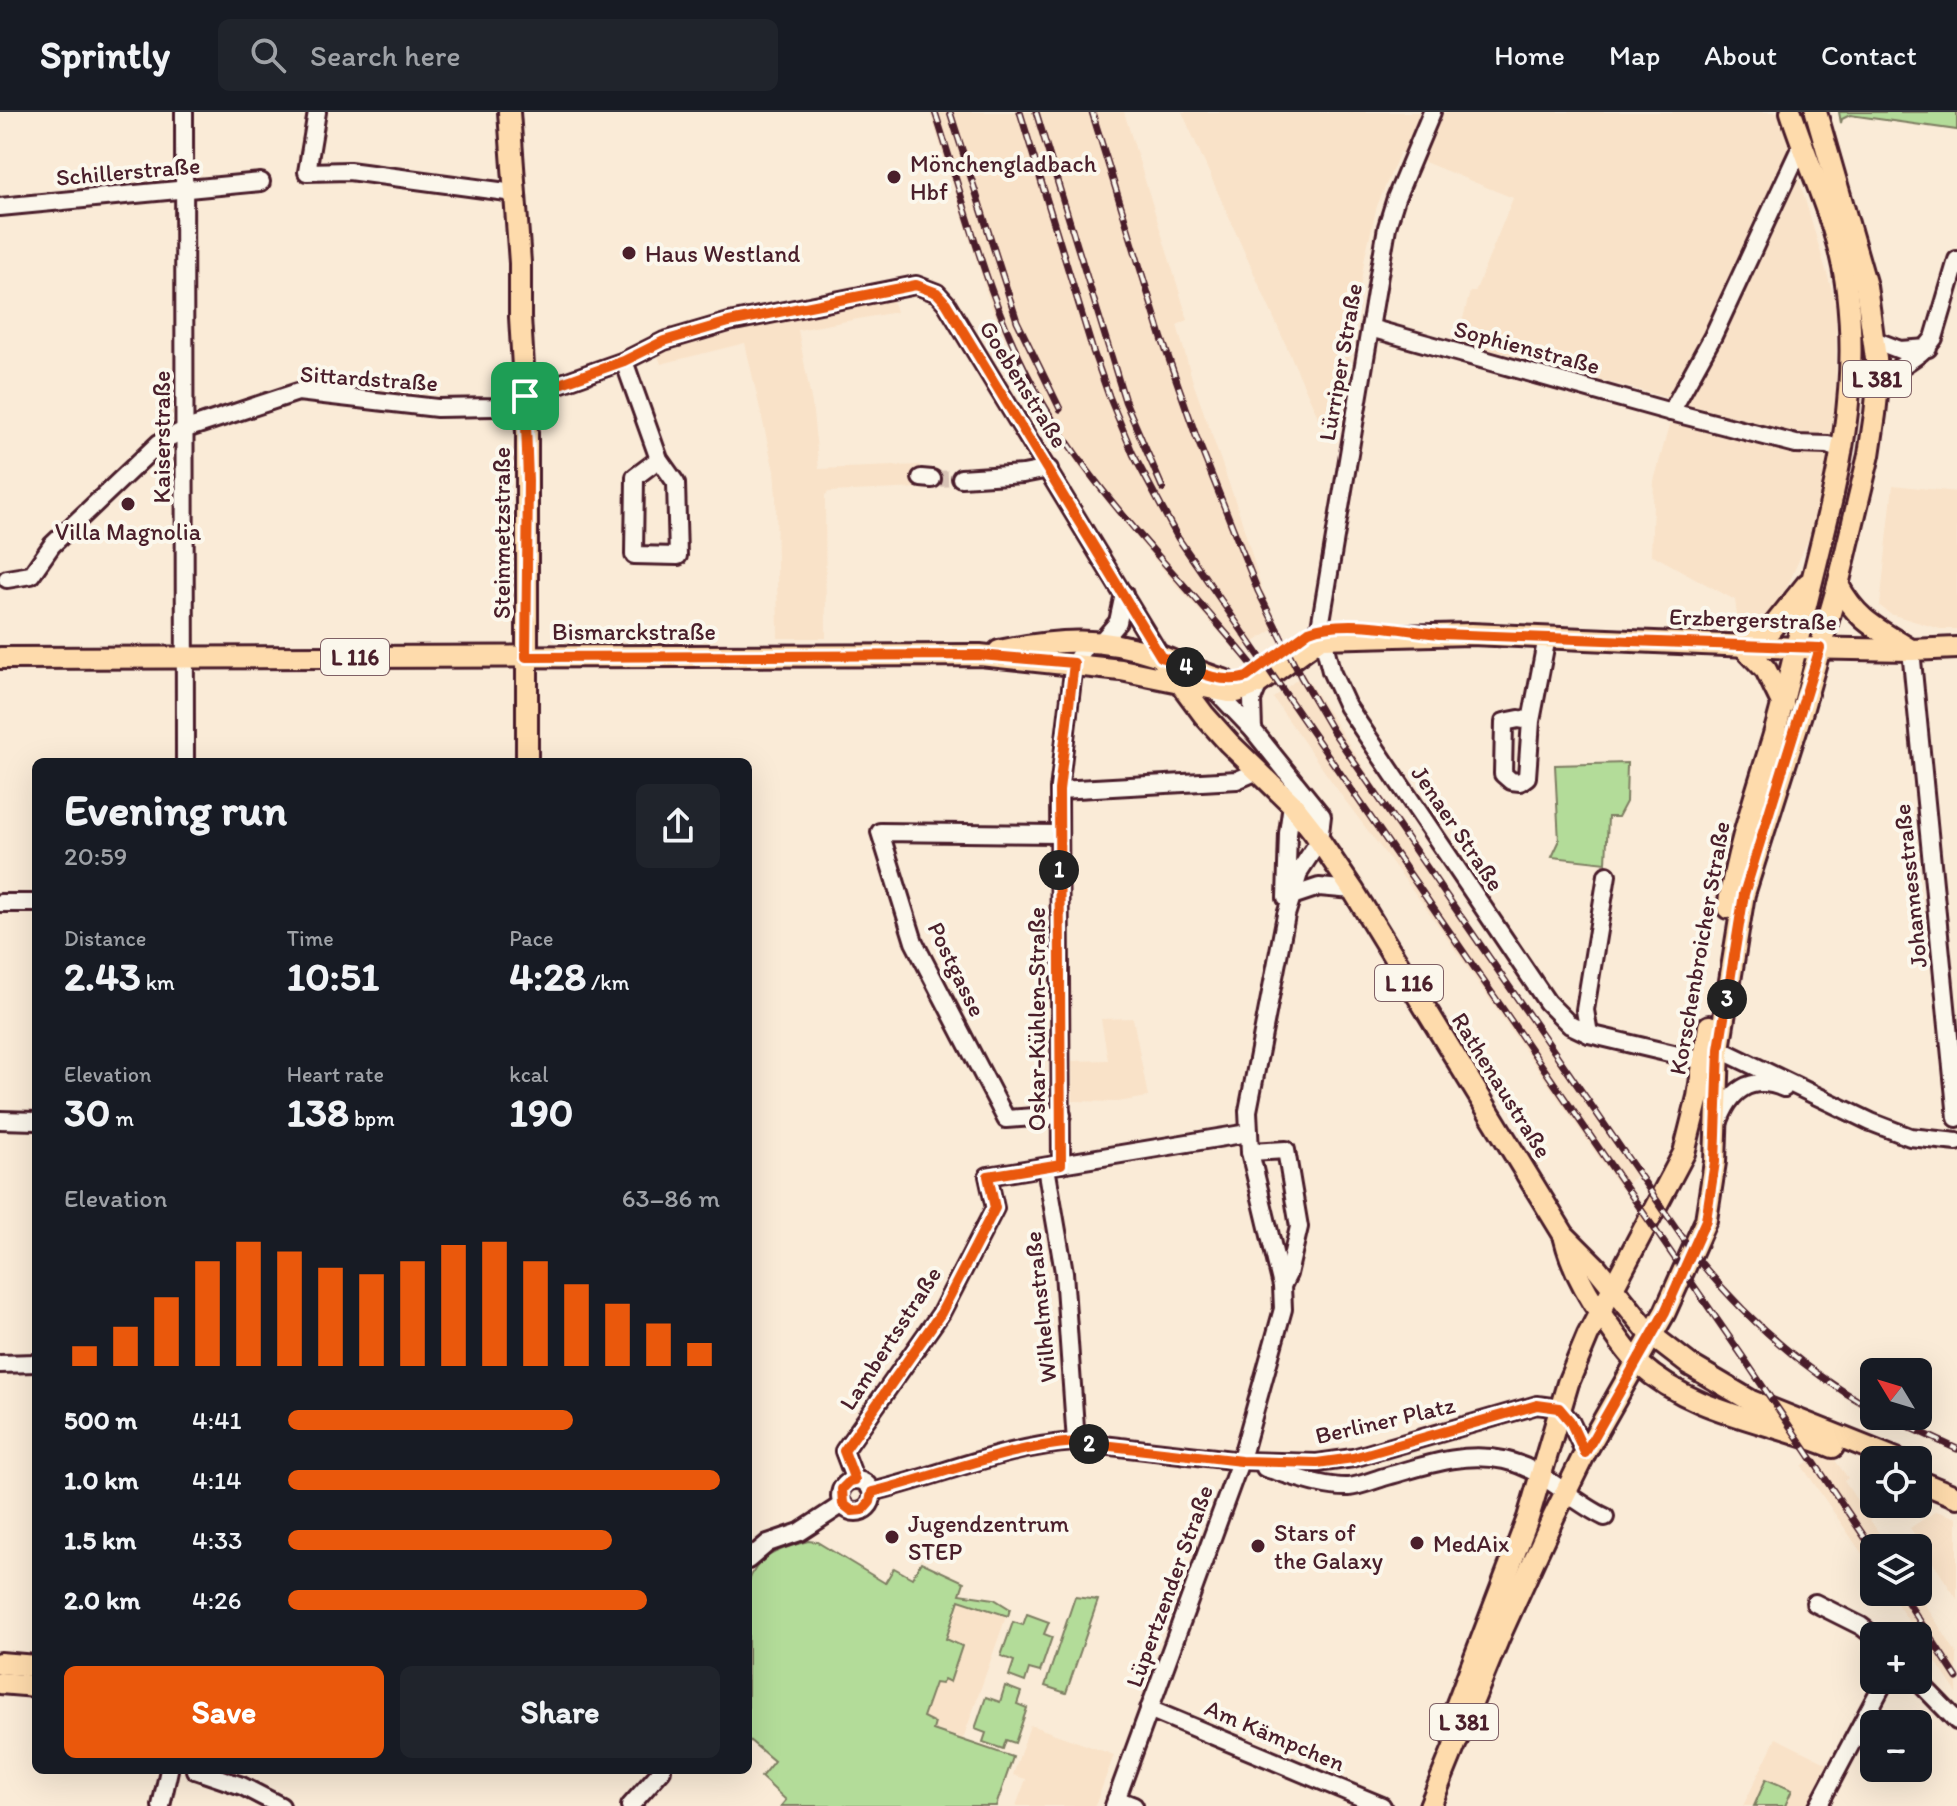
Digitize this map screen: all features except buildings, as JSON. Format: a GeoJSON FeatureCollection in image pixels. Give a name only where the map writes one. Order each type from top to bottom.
{"type":"FeatureCollection","features":[{"type":"Feature","properties":{"kind":"main road","name":"Steinmetzstraße"},"geometry":{"type":"LineString","coordinates":[[509,112],[520,263],[528,481],[527,758]]}},
{"type":"Feature","properties":{"kind":"main road","name":"Korschenbroicher Straße"},"geometry":{"type":"LineString","coordinates":[[1636,1362],[1696,1248],[1706,1220],[1712,1192],[1715,1134],[1711,1055],[1737,864],[1783,705],[1843,451],[1852,355],[1847,289],[1834,233],[1791,112]]}},
{"type":"Feature","properties":{"kind":"main road","name":"Korschenbroicher Straße"},"geometry":{"type":"LineString","coordinates":[[1600,1313],[1684,1153],[1690,1134],[1711,1055],[1744,894],[1838,585],[1869,455],[1878,386],[1866,286],[1816,112]]}},
{"type":"Feature","properties":{"kind":"main road"},"geometry":{"type":"LineString","coordinates":[[1783,705],[1766,670],[1741,644],[1771,629],[1813,576]]}},
{"type":"Feature","properties":{"kind":"main road"},"geometry":{"type":"LineString","coordinates":[[1838,585],[1849,605],[1862,619],[1911,650]]}},
{"type":"Feature","properties":{"kind":"main road","name":"Erzbergerstraße"},"geometry":{"type":"LineString","coordinates":[[1321,632],[1384,627],[1439,634],[1795,648],[1957,648]]}},
{"type":"Feature","properties":{"kind":"main road"},"geometry":{"type":"LineString","coordinates":[[1161,657],[1211,677],[1236,680],[1247,677],[1309,631],[1321,632]]}},
{"type":"Feature","properties":{"kind":"main road"},"geometry":{"type":"LineString","coordinates":[[1178,682],[1237,692],[1259,683],[1321,632]]}},
{"type":"Feature","properties":{"kind":"main road","name":"Bismarckstraße"},"geometry":{"type":"LineString","coordinates":[[980,655],[1061,640],[1130,647],[1161,657]]}},
{"type":"Feature","properties":{"kind":"main road","name":"Bismarckstraße"},"geometry":{"type":"LineString","coordinates":[[0,658],[980,655],[1074,663],[1178,682]]}},
{"type":"Feature","properties":{"kind":"main road","name":"Rathenaustraße"},"geometry":{"type":"LineString","coordinates":[[1161,657],[1219,732],[1292,804],[1353,890],[1564,1235],[1579,1277],[1600,1313],[1636,1362]]}},
{"type":"Feature","properties":{"kind":"main road","name":"Rathenaustraße"},"geometry":{"type":"LineString","coordinates":[[1564,1235],[1596,1267],[1651,1335]]}},
{"type":"Feature","properties":{"kind":"main road"},"geometry":{"type":"LineString","coordinates":[[1630,1256],[1628,1324],[1636,1362]]}},
{"type":"Feature","properties":{"kind":"main road"},"geometry":{"type":"LineString","coordinates":[[1612,1289],[1620,1389]]}},
{"type":"Feature","properties":{"kind":"main road","name":"L 381"},"geometry":{"type":"LineString","coordinates":[[1417,1806],[1528,1518],[1559,1408],[1600,1313]]}},
{"type":"Feature","properties":{"kind":"main road","name":"L 116"},"geometry":{"type":"LineString","coordinates":[[1651,1335],[1699,1371],[1751,1401],[1864,1446]]}},
{"type":"Feature","properties":{"kind":"main road","name":"L 116"},"geometry":{"type":"LineString","coordinates":[[1636,1362],[1700,1404],[1860,1457]]}},
{"type":"Feature","properties":{"kind":"main road","name":"L 381"},"geometry":{"type":"LineString","coordinates":[[1430,1806],[1499,1637],[1565,1492],[1636,1362]]}},
{"type":"Feature","properties":{"kind":"main road"},"geometry":{"type":"LineString","coordinates":[[1932,1473],[1957,1483]]}},
{"type":"Feature","properties":{"kind":"main road"},"geometry":{"type":"LineString","coordinates":[[1932,1487],[1957,1497]]}},
{"type":"Feature","properties":{"kind":"main road"},"geometry":{"type":"LineString","coordinates":[[0,1663],[32,1666]]}},
{"type":"Feature","properties":{"kind":"main road"},"geometry":{"type":"LineString","coordinates":[[0,1683],[32,1686]]}},
{"type":"Feature","properties":{"kind":"street","name":"Kaiserstraße"},"geometry":{"type":"LineString","coordinates":[[184,112],[185,758]]}},
{"type":"Feature","properties":{"kind":"street"},"geometry":{"type":"LineString","coordinates":[[317,112],[307,172],[349,171],[514,193]]}},
{"type":"Feature","properties":{"kind":"street","name":"Lürriper Straße"},"geometry":{"type":"LineString","coordinates":[[1321,632],[1387,227],[1432,112]]}},
{"type":"Feature","properties":{"kind":"street"},"geometry":{"type":"LineString","coordinates":[[1671,412],[1713,336],[1802,144]]}},
{"type":"Feature","properties":{"kind":"street","name":"Schillerstraße"},"geometry":{"type":"LineString","coordinates":[[0,207],[261,182]]}},
{"type":"Feature","properties":{"kind":"street"},"geometry":{"type":"LineString","coordinates":[[1878,386],[1887,373],[1909,363],[1928,348],[1934,338],[1957,260]]}},
{"type":"Feature","properties":{"kind":"street","name":"Goebenstraße"},"geometry":{"type":"LineString","coordinates":[[729,322],[916,285],[937,293],[1049,469],[1161,657]]}},
{"type":"Feature","properties":{"kind":"street","name":"Sittardstraße"},"geometry":{"type":"LineString","coordinates":[[7,579],[31,575],[52,545],[148,453],[159,443],[186,429],[298,392],[464,409],[494,407],[624,361],[664,341],[729,322]]}},
{"type":"Feature","properties":{"kind":"street","name":"Sophienstraße"},"geometry":{"type":"LineString","coordinates":[[1370,328],[1671,412],[1796,444],[1828,445],[1843,451]]}},
{"type":"Feature","properties":{"kind":"street"},"geometry":{"type":"LineString","coordinates":[[1874,340],[1900,350],[1928,348]]}},
{"type":"Feature","properties":{"kind":"street"},"geometry":{"type":"LineString","coordinates":[[624,361],[659,459],[676,483],[678,556],[634,555],[635,477],[659,459]]}},
{"type":"Feature","properties":{"kind":"street"},"geometry":{"type":"LineString","coordinates":[[961,478],[1049,469]]}},
{"type":"Feature","properties":{"kind":"street"},"geometry":{"type":"LineString","coordinates":[[1074,663],[1083,649],[1116,627],[1124,594]]}},
{"type":"Feature","properties":{"kind":"street","name":"Jenaer Straße"},"geometry":{"type":"LineString","coordinates":[[1321,632],[1331,671],[1347,706],[1547,1002],[1570,1025],[1589,1034],[1711,1055],[1792,1082],[1810,1094]]}},
{"type":"Feature","properties":{"kind":"street"},"geometry":{"type":"LineString","coordinates":[[1531,721],[1547,637]]}},
{"type":"Feature","properties":{"kind":"street","name":"Johannesstraße"},"geometry":{"type":"LineString","coordinates":[[1911,650],[1957,1118]]}},
{"type":"Feature","properties":{"kind":"street","name":"Rathenaustraße"},"geometry":{"type":"LineString","coordinates":[[1161,657],[1216,690],[1253,730],[1319,810],[1323,824],[1319,841]]}},
{"type":"Feature","properties":{"kind":"street","name":"Oskar-Kühlen-Straße"},"geometry":{"type":"LineString","coordinates":[[1054,1166],[1062,1115],[1059,790],[1074,663]]}},
{"type":"Feature","properties":{"kind":"street"},"geometry":{"type":"LineString","coordinates":[[1253,730],[1252,700],[1259,683]]}},
{"type":"Feature","properties":{"kind":"street"},"geometry":{"type":"LineString","coordinates":[[1059,790],[1244,778],[1256,768]]}},
{"type":"Feature","properties":{"kind":"street"},"geometry":{"type":"LineString","coordinates":[[1286,915],[1288,833],[1292,804]]}},
{"type":"Feature","properties":{"kind":"street","name":"Postgasse"},"geometry":{"type":"LineString","coordinates":[[1059,834],[880,832],[914,942],[1006,1119],[1062,1115]]}},
{"type":"Feature","properties":{"kind":"street","name":"Lüpertzender Straße"},"geometry":{"type":"LineString","coordinates":[[1115,1803],[1241,1461],[1280,1324],[1282,1286],[1248,1133],[1254,1076],[1286,915],[1304,863],[1319,841]]}},
{"type":"Feature","properties":{"kind":"street"},"geometry":{"type":"LineString","coordinates":[[1589,1034],[1585,1010],[1607,875]]}},
{"type":"Feature","properties":{"kind":"street"},"geometry":{"type":"LineString","coordinates":[[1292,896],[1319,887],[1353,890]]}},
{"type":"Feature","properties":{"kind":"street"},"geometry":{"type":"LineString","coordinates":[[0,903],[32,903]]}},
{"type":"Feature","properties":{"kind":"street"},"geometry":{"type":"LineString","coordinates":[[1715,1134],[1722,1112],[1732,1097],[1754,1082],[1770,1082],[1810,1094],[1910,1137],[1957,1142]]}},
{"type":"Feature","properties":{"kind":"street"},"geometry":{"type":"LineString","coordinates":[[0,1120],[32,1121]]}},
{"type":"Feature","properties":{"kind":"street"},"geometry":{"type":"LineString","coordinates":[[1054,1166],[1248,1133]]}},
{"type":"Feature","properties":{"kind":"street","name":"Lüpertzender Straße"},"geometry":{"type":"LineString","coordinates":[[1250,1152],[1286,1150],[1299,1227],[1288,1274],[1282,1286]]}},
{"type":"Feature","properties":{"kind":"street","name":"Lambertsstraße"},"geometry":{"type":"LineString","coordinates":[[855,1480],[844,1451],[941,1313],[995,1208],[988,1176],[1054,1166]]}},
{"type":"Feature","properties":{"kind":"street","name":"Wilhelmstraße"},"geometry":{"type":"LineString","coordinates":[[1054,1166],[1076,1442]]}},
{"type":"Feature","properties":{"kind":"street"},"geometry":{"type":"LineString","coordinates":[[0,1364],[32,1363]]}},
{"type":"Feature","properties":{"kind":"street","name":"Berliner Platz"},"geometry":{"type":"LineString","coordinates":[[1241,1461],[1317,1463],[1353,1458],[1530,1407],[1548,1405],[1559,1408]]}},
{"type":"Feature","properties":{"kind":"street"},"geometry":{"type":"LineString","coordinates":[[1559,1408],[1570,1421],[1585,1453]]}},
{"type":"Feature","properties":{"kind":"street"},"geometry":{"type":"LineString","coordinates":[[872,1492],[987,1457],[1049,1444],[1076,1442],[1241,1461]]}},
{"type":"Feature","properties":{"kind":"street","name":"Berliner Platz"},"geometry":{"type":"LineString","coordinates":[[1241,1461],[1307,1480],[1350,1487],[1456,1457],[1490,1458],[1519,1464],[1541,1474],[1583,1507],[1605,1517]]}},
{"type":"Feature","properties":{"kind":"street"},"geometry":{"type":"LineString","coordinates":[[850,1481],[865,1483],[872,1492],[870,1502],[863,1510],[852,1511],[843,1504],[842,1489],[850,1481]]}},
{"type":"Feature","properties":{"kind":"street"},"geometry":{"type":"LineString","coordinates":[[752,1557],[768,1543],[800,1532],[843,1504]]}},
{"type":"Feature","properties":{"kind":"street"},"geometry":{"type":"LineString","coordinates":[[1815,1603],[1860,1626]]}},
{"type":"Feature","properties":{"kind":"street"},"geometry":{"type":"LineString","coordinates":[[1818,1806],[1878,1694]]}},
{"type":"Feature","properties":{"kind":"street"},"geometry":{"type":"LineString","coordinates":[[1931,1694],[1957,1721]]}},
{"type":"Feature","properties":{"kind":"street","name":"Am Kämpchen"},"geometry":{"type":"LineString","coordinates":[[1149,1709],[1382,1806]]}},
{"type":"Feature","properties":{"kind":"street"},"geometry":{"type":"LineString","coordinates":[[161,1806],[168,1774]]}},
{"type":"Feature","properties":{"kind":"street"},"geometry":{"type":"LineString","coordinates":[[207,1774],[242,1786],[281,1806]]}},
{"type":"Feature","properties":{"kind":"street"},"geometry":{"type":"LineString","coordinates":[[630,1806],[658,1775]]}},
{"type":"Feature","properties":{"kind":"street"},"geometry":{"type":"LineString","coordinates":[[643,1806],[658,1775]]}},
{"type":"Feature","properties":{"kind":"street"},"geometry":{"type":"LineString","coordinates":[[1115,1803],[1134,1806]]}},
{"type":"Feature","properties":{"kind":"shaded area"},"geometry":{"type":"Polygon","coordinates":[[[930,112],[1124,112],[1188,320],[1177,325],[1193,382],[1239,512],[1262,589],[1279,626],[1238,652],[1176,585],[1111,507],[1077,464],[1034,396],[991,306],[930,112]]]}},
{"type":"Feature","properties":{"kind":"shaded area"},"geometry":{"type":"Polygon","coordinates":[[[1182,112],[1779,112],[1836,304],[1836,435],[1828,495],[1775,614],[1738,623],[1735,600],[1651,554],[1654,481],[1676,400],[1457,341],[1470,292],[1475,292],[1513,198],[1400,152],[1377,206],[1365,256],[1338,433],[1322,426],[1182,112]]]}},
{"type":"Feature","properties":{"kind":"shaded area"},"geometry":{"type":"Polygon","coordinates":[[[893,300],[896,312],[798,330],[812,404],[819,469],[920,465],[920,488],[829,492],[825,495],[826,638],[778,638],[774,471],[745,343],[661,364],[657,353],[770,323],[893,300]]]}},
{"type":"Feature","properties":{"kind":"shaded area"},"geometry":{"type":"Polygon","coordinates":[[[1893,485],[1957,492],[1957,629],[1940,629],[1890,614],[1880,606],[1893,485]]]}},
{"type":"Feature","properties":{"kind":"shaded area"},"geometry":{"type":"Polygon","coordinates":[[[1304,674],[1371,779],[1640,1172],[1621,1189],[1424,905],[1273,698],[1304,674]]]}},
{"type":"Feature","properties":{"kind":"shaded area"},"geometry":{"type":"Polygon","coordinates":[[[1133,1018],[1148,1097],[1118,1102],[1073,1101],[1072,1061],[1108,1060],[1101,1019],[1133,1018]]]}},
{"type":"Feature","properties":{"kind":"shaded area"},"geometry":{"type":"Polygon","coordinates":[[[1826,1448],[1848,1478],[1844,1481],[1860,1505],[1860,1518],[1869,1518],[1880,1534],[1860,1534],[1860,1551],[1802,1466],[1826,1448]]]}},
{"type":"Feature","properties":{"kind":"shaded area"},"geometry":{"type":"Polygon","coordinates":[[[1936,1511],[1957,1518],[1957,1599],[1932,1561],[1932,1534],[1914,1534],[1910,1528],[1925,1518],[1932,1518],[1936,1511]]]}},
{"type":"Feature","properties":{"kind":"shaded area"},"geometry":{"type":"Polygon","coordinates":[[[962,1595],[1008,1611],[963,1739],[917,1723],[962,1595]]]}},
{"type":"Feature","properties":{"kind":"shaded area"},"geometry":{"type":"Polygon","coordinates":[[[1898,1606],[1926,1606],[1957,1654],[1957,1693],[1932,1656],[1932,1622],[1909,1622],[1898,1606]]]}},
{"type":"Feature","properties":{"kind":"shaded area"},"geometry":{"type":"Polygon","coordinates":[[[1030,1725],[1114,1755],[1095,1806],[1016,1806],[1026,1779],[1013,1775],[1030,1725]]]}},
{"type":"Feature","properties":{"kind":"shaded area"},"geometry":{"type":"Polygon","coordinates":[[[1776,1738],[1828,1764],[1806,1806],[1743,1806],[1776,1738]]]}},
{"type":"Feature","properties":{"kind":"green space"},"geometry":{"type":"Polygon","coordinates":[[[1839,112],[1957,112],[1957,130],[1850,115],[1841,123],[1839,112]]]}},
{"type":"Feature","properties":{"kind":"green space"},"geometry":{"type":"Polygon","coordinates":[[[1627,763],[1626,802],[1618,817],[1608,817],[1606,863],[1552,857],[1559,842],[1555,765],[1627,763]]]}},
{"type":"Feature","properties":{"kind":"green space"},"geometry":{"type":"Polygon","coordinates":[[[808,1541],[817,1542],[885,1583],[894,1568],[912,1578],[921,1562],[964,1582],[960,1594],[994,1599],[1010,1609],[1008,1616],[959,1600],[946,1639],[962,1646],[950,1682],[944,1679],[941,1684],[935,1683],[923,1717],[935,1723],[933,1730],[1013,1757],[996,1806],[781,1806],[786,1800],[761,1777],[774,1761],[752,1742],[752,1574],[764,1559],[808,1541]]]}},
{"type":"Feature","properties":{"kind":"green space"},"geometry":{"type":"Polygon","coordinates":[[[1075,1597],[1098,1600],[1066,1693],[1045,1686],[1075,1597]]]}},
{"type":"Feature","properties":{"kind":"green space"},"geometry":{"type":"Polygon","coordinates":[[[1027,1614],[1049,1622],[1044,1634],[1052,1637],[1040,1672],[1029,1669],[1025,1682],[1009,1676],[1014,1661],[1001,1656],[1013,1622],[1023,1625],[1027,1614]]]}},
{"type":"Feature","properties":{"kind":"green space"},"geometry":{"type":"Polygon","coordinates":[[[1005,1686],[1021,1692],[1017,1704],[1027,1708],[1015,1743],[1006,1740],[1003,1749],[983,1742],[986,1733],[975,1729],[986,1697],[1000,1702],[1005,1686]]]}},
{"type":"Feature","properties":{"kind":"green space"},"geometry":{"type":"Polygon","coordinates":[[[1766,1779],[1792,1790],[1785,1806],[1754,1806],[1766,1779]]]}},
{"type":"Feature","properties":{"kind":"tunnel"},"geometry":{"type":"LineString","coordinates":[[932,479],[961,478]]}},
{"type":"Feature","properties":{"kind":"railway"},"geometry":{"type":"LineString","coordinates":[[935,112],[991,289],[1036,391],[1084,466],[1112,502],[1258,672]]}},
{"type":"Feature","properties":{"kind":"railway"},"geometry":{"type":"LineString","coordinates":[[950,112],[1017,321],[1060,409]]}},
{"type":"Feature","properties":{"kind":"railway"},"geometry":{"type":"LineString","coordinates":[[1020,112],[1109,396],[1133,454],[1178,538],[1863,1534]]}},
{"type":"Feature","properties":{"kind":"railway"},"geometry":{"type":"LineString","coordinates":[[1036,112],[1125,401],[1163,489]]}},
{"type":"Feature","properties":{"kind":"railway"},"geometry":{"type":"LineString","coordinates":[[1092,112],[1162,339],[1196,436],[1258,591],[1301,677],[1332,730],[1696,1257],[1735,1302],[1778,1342],[1860,1402]]}},
{"type":"Feature","properties":{"kind":"railway"},"geometry":{"type":"LineString","coordinates":[[1916,1430],[1957,1449]]}},
{"type":"Feature","properties":{"kind":"railway"},"geometry":{"type":"LineString","coordinates":[[1910,1606],[1957,1678]]}},
{"type":"Feature","properties":{"kind":"place","name":"Mönchengladbach Hbf"},"geometry":{"type":"Point","coordinates":[894,177]}},
{"type":"Feature","properties":{"kind":"place","name":"Haus Westland"},"geometry":{"type":"Point","coordinates":[629,253]}},
{"type":"Feature","properties":{"kind":"place","name":"Villa Magnolia"},"geometry":{"type":"Point","coordinates":[128,504]}},
{"type":"Feature","properties":{"kind":"place","name":"Jugendzentrum STEP"},"geometry":{"type":"Point","coordinates":[892,1537]}},
{"type":"Feature","properties":{"kind":"place","name":"MedAix"},"geometry":{"type":"Point","coordinates":[1417,1543]}},
{"type":"Feature","properties":{"kind":"place","name":"Stars of the Galaxy"},"geometry":{"type":"Point","coordinates":[1258,1546]}},
{"type":"Feature","properties":{"kind":"route"},"geometry":{"type":"LineString","coordinates":[[916,285],[937,293],[946,303],[1161,657],[1211,677],[1236,680],[1247,677],[1309,631],[1320,627],[1384,627],[1439,634],[1820,648],[1744,894],[1719,1049],[1715,1162],[1706,1220],[1665,1312],[1585,1453],[1570,1421],[1559,1408],[1537,1405],[1353,1458],[1317,1463],[1241,1461],[1076,1442],[1049,1444],[987,1457],[872,1492],[870,1502],[863,1510],[847,1508],[840,1494],[845,1484],[855,1480],[844,1451],[941,1313],[995,1208],[988,1176],[1061,1164],[1059,790],[1074,663],[980,655],[526,657],[528,481],[525,396],[624,361],[664,341],[729,322],[916,285]]}}]}
